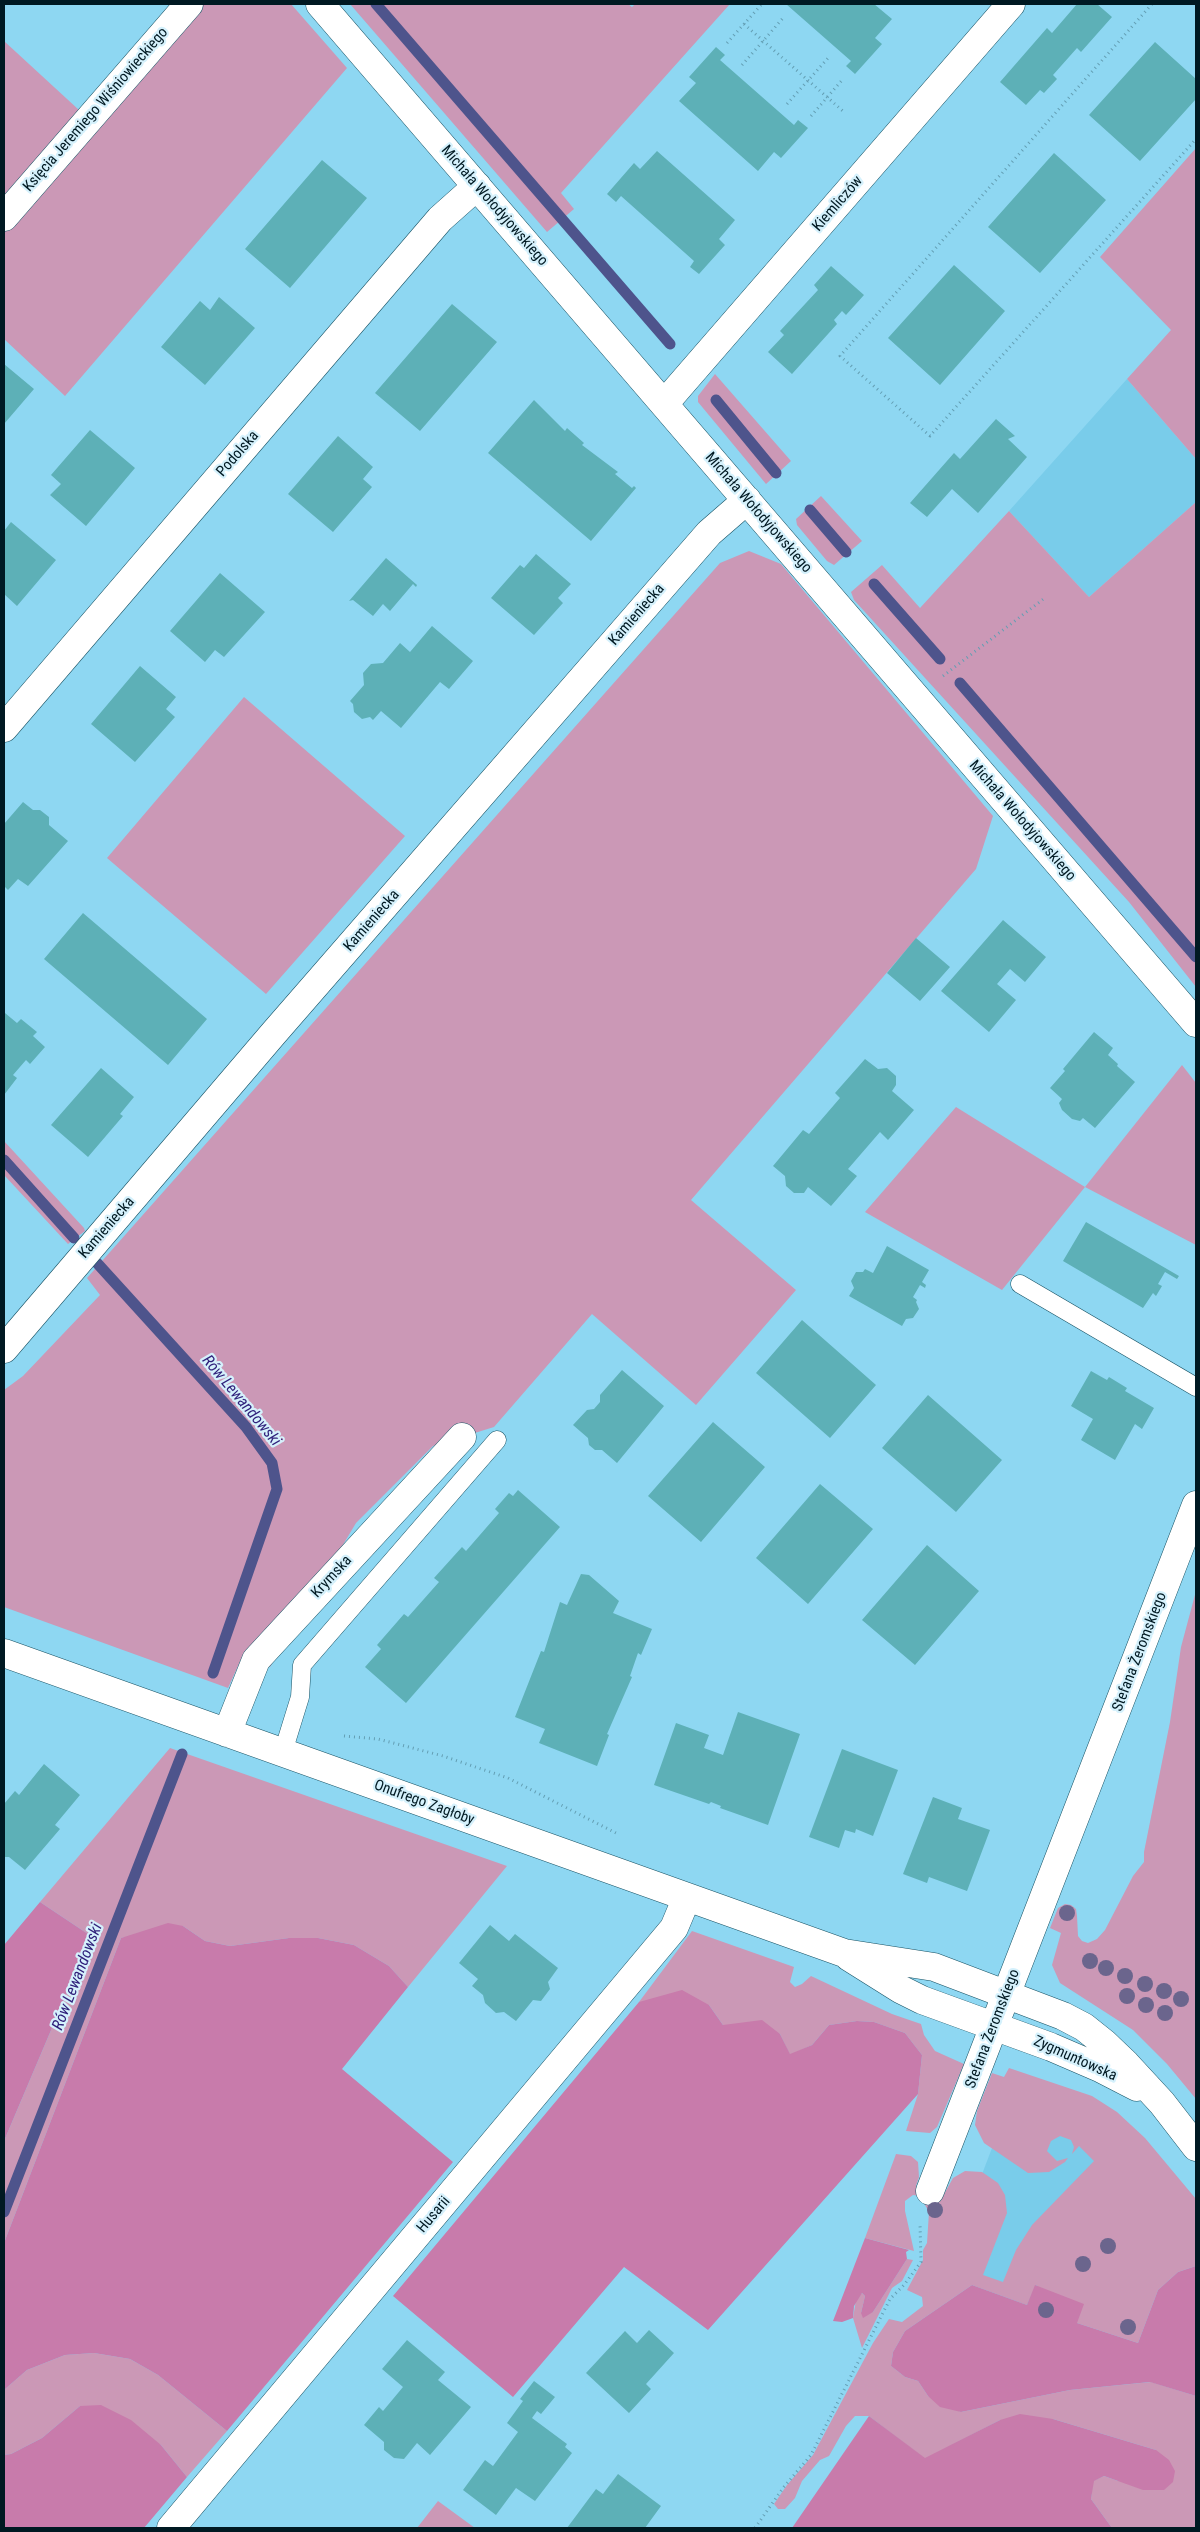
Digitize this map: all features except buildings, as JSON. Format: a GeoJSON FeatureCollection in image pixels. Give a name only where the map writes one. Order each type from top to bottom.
{"type":"FeatureCollection","features":[{"type":"Feature","properties":{"kind":"street","name":"Księcia Jeremiego Wiśniowieckiego"},"geometry":{"type":"LineString","coordinates":[[4,217],[189,4]]}},
{"type":"Feature","properties":{"kind":"street","name":"Michała Wołodyjowskiego"},"geometry":{"type":"LineString","coordinates":[[320,4],[1196,1023]]}},
{"type":"Feature","properties":{"kind":"street","name":"Kiemliczów"},"geometry":{"type":"LineString","coordinates":[[664,404],[1011,4]]}},
{"type":"Feature","properties":{"kind":"street","name":"Podolska"},"geometry":{"type":"LineString","coordinates":[[4,728],[440,218],[477,186]]}},
{"type":"Feature","properties":{"kind":"street","name":"Kamieniecka"},"geometry":{"type":"LineString","coordinates":[[4,1349],[273,1034],[709,533],[747,500]]}},
{"type":"Feature","properties":{"kind":"street","name":"Krymska"},"geometry":{"type":"LineString","coordinates":[[227,1733],[256,1660],[462,1437]]}},
{"type":"Feature","properties":{"kind":"street","name":"Stefana Żeromskiego"},"geometry":{"type":"LineString","coordinates":[[930,2191],[1196,1505]]}},
{"type":"Feature","properties":{"kind":"street","name":"Onufrego Zagłoby"},"geometry":{"type":"LineString","coordinates":[[4,1653],[227,1733],[287,1740],[688,1897],[844,1953],[920,1963],[1007,1994]]}},
{"type":"Feature","properties":{"kind":"street","name":"Husarii"},"geometry":{"type":"LineString","coordinates":[[172,2528],[674,1928],[688,1897]]}},
{"type":"Feature","properties":{"kind":"street","name":"Onufrego Zagłoby"},"geometry":{"type":"LineString","coordinates":[[844,1953],[900,1989],[994,2026]]}},
{"type":"Feature","properties":{"kind":"street","name":"Zygmuntowska"},"geometry":{"type":"LineString","coordinates":[[1007,1994],[1063,2016],[1084,2027],[1126,2064],[1162,2104],[1196,2147]]}},
{"type":"Feature","properties":{"kind":"street","name":"Zygmuntowska"},"geometry":{"type":"LineString","coordinates":[[994,2026],[1094,2065],[1154,2096]]}},
{"type":"Feature","properties":{"kind":"lane"},"geometry":{"type":"LineString","coordinates":[[1020,1284],[1196,1387]]}},
{"type":"Feature","properties":{"kind":"lane"},"geometry":{"type":"LineString","coordinates":[[287,1740],[300,1697],[302,1665],[497,1440]]}},
{"type":"Feature","properties":{"kind":"path"},"geometry":{"type":"LineString","coordinates":[[1152,4],[840,356],[930,436],[1196,139]]}},
{"type":"Feature","properties":{"kind":"path"},"geometry":{"type":"LineString","coordinates":[[727,43],[760,5]]}},
{"type":"Feature","properties":{"kind":"path"},"geometry":{"type":"LineString","coordinates":[[742,65],[784,17]]}},
{"type":"Feature","properties":{"kind":"path"},"geometry":{"type":"LineString","coordinates":[[744,24],[844,112]]}},
{"type":"Feature","properties":{"kind":"path"},"geometry":{"type":"LineString","coordinates":[[787,104],[829,57]]}},
{"type":"Feature","properties":{"kind":"path"},"geometry":{"type":"LineString","coordinates":[[811,116],[843,79]]}},
{"type":"Feature","properties":{"kind":"path"},"geometry":{"type":"LineString","coordinates":[[915,698],[1046,597]]}},
{"type":"Feature","properties":{"kind":"path"},"geometry":{"type":"LineString","coordinates":[[287,1740],[327,1735],[378,1739],[443,1756],[508,1778],[623,1836]]}},
{"type":"Feature","properties":{"kind":"path"},"geometry":{"type":"LineString","coordinates":[[755,2528],[783,2488],[811,2455],[890,2299],[910,2278],[921,2262],[920,2215],[930,2191]]}},
{"type":"Feature","properties":{"kind":"shaded area"},"geometry":{"type":"Polygon","coordinates":[[[201,4],[291,4],[347,68],[65,396],[4,339],[4,233],[201,4]]]}},
{"type":"Feature","properties":{"kind":"shaded area"},"geometry":{"type":"Polygon","coordinates":[[[350,4],[628,4],[632,7],[635,4],[730,4],[561,193],[574,209],[547,232],[350,4]]]}},
{"type":"Feature","properties":{"kind":"shaded area"},"geometry":{"type":"Polygon","coordinates":[[[4,41],[79,110],[4,197],[4,41]]]}},
{"type":"Feature","properties":{"kind":"shaded area"},"geometry":{"type":"Polygon","coordinates":[[[1196,148],[1196,459],[1127,379],[1171,330],[1100,257],[1196,148]]]}},
{"type":"Feature","properties":{"kind":"shaded area"},"geometry":{"type":"Polygon","coordinates":[[[715,374],[791,461],[766,484],[698,402],[698,396],[715,374]]]}},
{"type":"Feature","properties":{"kind":"shaded area"},"geometry":{"type":"Polygon","coordinates":[[[1127,379],[1196,459],[1196,502],[1089,597],[1009,511],[1127,379]]]}},
{"type":"Feature","properties":{"kind":"shaded area"},"geometry":{"type":"Polygon","coordinates":[[[821,496],[862,541],[834,565],[827,561],[797,525],[796,519],[821,496]]]}},
{"type":"Feature","properties":{"kind":"shaded area"},"geometry":{"type":"Polygon","coordinates":[[[1196,502],[1196,987],[1129,902],[854,600],[851,592],[882,565],[920,608],[1009,511],[1089,597],[1196,502]]]}},
{"type":"Feature","properties":{"kind":"shaded area"},"geometry":{"type":"Polygon","coordinates":[[[749,551],[781,564],[993,816],[976,869],[691,1200],[796,1290],[696,1405],[592,1314],[494,1427],[433,1446],[356,1523],[270,1667],[244,1653],[228,1688],[4,1607],[4,1390],[23,1376],[100,1295],[87,1278],[720,563],[749,551]]]}},
{"type":"Feature","properties":{"kind":"shaded area"},"geometry":{"type":"Polygon","coordinates":[[[244,697],[405,836],[266,994],[107,858],[244,697]]]}},
{"type":"Feature","properties":{"kind":"shaded area"},"geometry":{"type":"Polygon","coordinates":[[[1182,1065],[1196,1083],[1196,1245],[1085,1187],[1182,1065]]]}},
{"type":"Feature","properties":{"kind":"shaded area"},"geometry":{"type":"Polygon","coordinates":[[[956,1107],[1085,1187],[1002,1290],[865,1212],[956,1107]]]}},
{"type":"Feature","properties":{"kind":"shaded area"},"geometry":{"type":"Polygon","coordinates":[[[4,1141],[84,1228],[85,1231],[68,1244],[4,1175],[4,1141]]]}},
{"type":"Feature","properties":{"kind":"shaded area"},"geometry":{"type":"Polygon","coordinates":[[[1196,1591],[1196,2099],[1167,2064],[1133,2030],[1060,1983],[1052,1965],[1061,1933],[1050,1928],[1058,1908],[1065,1904],[1071,1905],[1076,1909],[1078,1936],[1082,1941],[1088,1943],[1097,1939],[1105,1930],[1133,1876],[1144,1862],[1144,1852],[1170,1722],[1181,1647],[1196,1591]]]}},
{"type":"Feature","properties":{"kind":"shaded area"},"geometry":{"type":"Polygon","coordinates":[[[170,1748],[507,1866],[408,1987],[389,1966],[354,1945],[318,1938],[289,1938],[230,1946],[205,1941],[183,1926],[121,1938],[4,2243],[4,2141],[91,1936],[40,1902],[170,1748]]]}},
{"type":"Feature","properties":{"kind":"shaded area"},"geometry":{"type":"Polygon","coordinates":[[[40,1902],[91,1936],[4,2141],[4,1945],[40,1902]]]}},
{"type":"Feature","properties":{"kind":"shaded area"},"geometry":{"type":"Polygon","coordinates":[[[168,1923],[183,1926],[205,1941],[230,1946],[289,1938],[318,1938],[354,1945],[389,1966],[408,1987],[342,2069],[453,2162],[227,2431],[158,2375],[130,2359],[94,2353],[65,2355],[27,2370],[4,2390],[4,2243],[121,1938],[168,1923]]]}},
{"type":"Feature","properties":{"kind":"shaded area"},"geometry":{"type":"Polygon","coordinates":[[[692,1931],[794,1967],[790,1982],[795,1987],[811,1976],[892,2014],[921,2024],[924,2035],[935,2051],[964,2064],[937,2127],[930,2133],[906,2131],[918,2094],[922,2055],[905,2033],[874,2022],[857,2021],[829,2025],[812,2045],[790,2055],[780,2034],[723,2025],[709,2005],[639,2002],[692,1931]]]}},
{"type":"Feature","properties":{"kind":"shaded area"},"geometry":{"type":"Polygon","coordinates":[[[682,1990],[709,2005],[723,2025],[762,2020],[780,2034],[790,2054],[812,2045],[829,2025],[857,2021],[874,2022],[905,2033],[922,2055],[918,2094],[708,2330],[624,2267],[513,2397],[393,2296],[639,2002],[682,1990]]]}},
{"type":"Feature","properties":{"kind":"shaded area"},"geometry":{"type":"Polygon","coordinates":[[[1009,2068],[1092,2096],[1117,2112],[1145,2138],[1196,2199],[1196,2266],[1178,2272],[1158,2290],[1138,2343],[1077,2323],[1036,2285],[1027,2305],[972,2285],[905,2331],[893,2352],[891,2366],[905,2377],[918,2381],[928,2396],[961,2412],[1070,2390],[1151,2382],[1196,2396],[1196,2528],[1112,2528],[1091,2499],[1093,2481],[1104,2476],[1118,2481],[1156,2450],[1053,2419],[1000,2420],[925,2459],[869,2416],[855,2416],[846,2426],[829,2456],[820,2460],[802,2481],[795,2498],[785,2509],[778,2509],[774,2504],[787,2485],[813,2455],[873,2343],[889,2319],[902,2322],[923,2306],[922,2297],[907,2290],[923,2260],[923,2250],[927,2243],[929,2212],[920,2196],[913,2195],[905,2201],[905,2211],[914,2251],[865,2238],[896,2154],[911,2156],[918,2162],[919,2177],[916,2186],[943,2196],[953,2178],[965,2171],[982,2172],[998,2183],[1005,2195],[1007,2213],[983,2275],[1003,2282],[1016,2250],[1032,2225],[1094,2161],[1079,2146],[1072,2154],[1074,2147],[1071,2140],[1060,2136],[1051,2141],[1047,2151],[1057,2161],[1068,2158],[1065,2162],[1049,2172],[1028,2173],[984,2143],[975,2125],[977,2111],[992,2073],[1004,2077],[1009,2068]]]}},
{"type":"Feature","properties":{"kind":"shaded area"},"geometry":{"type":"Polygon","coordinates":[[[1016,2085],[1190,2201],[1027,2305],[944,2274],[1016,2085]]]}},
{"type":"Feature","properties":{"kind":"shaded area"},"geometry":{"type":"Polygon","coordinates":[[[865,2238],[909,2250],[906,2252],[907,2259],[873,2312],[863,2318],[861,2313],[865,2296],[862,2293],[854,2306],[853,2318],[842,2322],[833,2321],[865,2238]]]}},
{"type":"Feature","properties":{"kind":"shaded area"},"geometry":{"type":"Polygon","coordinates":[[[907,2259],[913,2260],[902,2281],[892,2288],[862,2348],[853,2318],[856,2300],[862,2293],[865,2296],[861,2313],[873,2312],[907,2259]]]}},
{"type":"Feature","properties":{"kind":"shaded area"},"geometry":{"type":"Polygon","coordinates":[[[1196,2266],[1196,2396],[1150,2382],[1070,2390],[961,2412],[940,2407],[928,2396],[918,2381],[905,2377],[891,2366],[893,2352],[905,2331],[972,2285],[1027,2305],[1035,2285],[1084,2304],[1077,2323],[1138,2343],[1158,2290],[1178,2272],[1196,2266]]]}},
{"type":"Feature","properties":{"kind":"shaded area"},"geometry":{"type":"Polygon","coordinates":[[[94,2353],[130,2359],[158,2375],[227,2431],[187,2477],[161,2445],[80,2406],[42,2438],[11,2454],[4,2455],[4,2390],[27,2370],[65,2355],[94,2353]]]}},
{"type":"Feature","properties":{"kind":"shaded area"},"geometry":{"type":"Polygon","coordinates":[[[101,2405],[131,2420],[161,2445],[187,2477],[144,2528],[4,2528],[4,2455],[11,2454],[42,2438],[80,2406],[101,2405]]]}},
{"type":"Feature","properties":{"kind":"shaded area"},"geometry":{"type":"Polygon","coordinates":[[[1020,2414],[1053,2419],[1156,2450],[1169,2460],[1175,2471],[1173,2482],[1164,2490],[1143,2490],[1104,2476],[1094,2481],[1091,2499],[1112,2528],[792,2528],[869,2416],[925,2458],[1000,2420],[1020,2414]]]}},
{"type":"Feature","properties":{"kind":"shaded area"},"geometry":{"type":"Polygon","coordinates":[[[438,2501],[475,2528],[417,2528],[438,2501]]]}},
{"type":"Feature","properties":{"kind":"waterway"},"geometry":{"type":"LineString","coordinates":[[376,4],[670,344]]}},
{"type":"Feature","properties":{"kind":"waterway"},"geometry":{"type":"LineString","coordinates":[[716,400],[776,473]]}},
{"type":"Feature","properties":{"kind":"waterway"},"geometry":{"type":"LineString","coordinates":[[810,510],[846,552]]}},
{"type":"Feature","properties":{"kind":"waterway"},"geometry":{"type":"LineString","coordinates":[[874,584],[940,659]]}},
{"type":"Feature","properties":{"kind":"waterway"},"geometry":{"type":"LineString","coordinates":[[960,683],[1196,957]]}},
{"type":"Feature","properties":{"kind":"waterway","name":"Rów Lewandowski"},"geometry":{"type":"LineString","coordinates":[[4,1160],[74,1238]]}},
{"type":"Feature","properties":{"kind":"waterway","name":"Rów Lewandowski"},"geometry":{"type":"LineString","coordinates":[[97,1263],[246,1427],[272,1463],[277,1489],[213,1673]]}},
{"type":"Feature","properties":{"kind":"waterway","name":"Rów Lewandowski"},"geometry":{"type":"LineString","coordinates":[[4,2212],[182,1754]]}}]}
